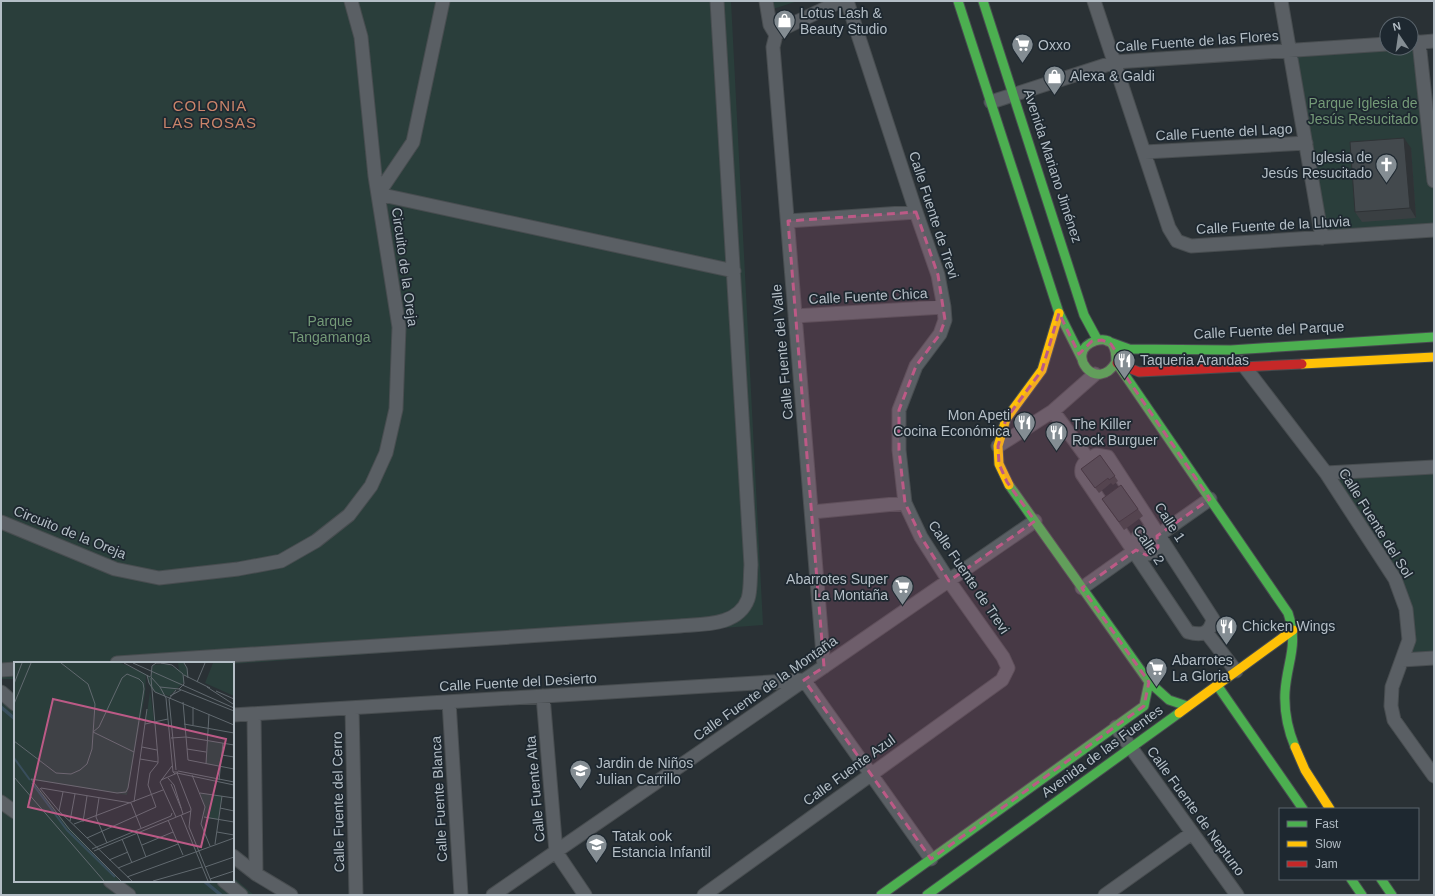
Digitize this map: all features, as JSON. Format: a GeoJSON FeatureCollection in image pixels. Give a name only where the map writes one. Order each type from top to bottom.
{"type":"FeatureCollection","features":[{"type":"Feature","properties":{"kind":"street","name":"Circuito de la Oreja"},"geometry":{"type":"LineString","coordinates":[[1,522],[115,569],[159,578],[238,569],[281,561],[316,542],[349,515],[372,486],[386,453],[396,409],[399,326],[378,194],[361,37],[351,1]]}},
{"type":"Feature","properties":{"kind":"street"},"geometry":{"type":"LineString","coordinates":[[443,1],[413,142],[378,194],[734,271]]}},
{"type":"Feature","properties":{"kind":"street"},"geometry":{"type":"LineString","coordinates":[[131,662],[680,626],[722,622],[740,613],[748,599],[751,565],[717,1]]}},
{"type":"Feature","properties":{"kind":"street","name":"Calle Fuente del Valle"},"geometry":{"type":"LineString","coordinates":[[766,1],[770,25],[776,34],[773,47],[824,667]]}},
{"type":"Feature","properties":{"kind":"street"},"geometry":{"type":"LineString","coordinates":[[776,34],[786,27],[841,1]]}},
{"type":"Feature","properties":{"kind":"street","name":"Calle Fuente de Trevi"},"geometry":{"type":"LineString","coordinates":[[847,1],[938,275],[944,307],[945,320],[940,334],[916,366],[899,410],[899,450],[905,503],[920,537],[949,581],[1003,656],[1008,668]]}},
{"type":"Feature","properties":{"kind":"street"},"geometry":{"type":"LineString","coordinates":[[958,1],[1059,313],[1086,368],[1095,374],[1110,371],[1116,362],[1117,357],[1114,347],[1107,341],[1098,339],[1087,344],[1082,354],[1082,359]]}},
{"type":"Feature","properties":{"kind":"street","name":"Avenida Mariano Jiménez"},"geometry":{"type":"LineString","coordinates":[[983,1],[1084,315],[1098,339]]}},
{"type":"Feature","properties":{"kind":"street","name":"Calle Fuente de la Lluvia"},"geometry":{"type":"LineString","coordinates":[[1094,1],[1169,228],[1177,241],[1191,246],[1434,230]]}},
{"type":"Feature","properties":{"kind":"street"},"geometry":{"type":"LineString","coordinates":[[1281,1],[1322,238]]}},
{"type":"Feature","properties":{"kind":"street"},"geometry":{"type":"LineString","coordinates":[[1419,42],[1434,41]]}},
{"type":"Feature","properties":{"kind":"street","name":"Calle Fuente de las Flores"},"geometry":{"type":"LineString","coordinates":[[991,102],[1115,62],[1379,45]]}},
{"type":"Feature","properties":{"kind":"street"},"geometry":{"type":"LineString","coordinates":[[1418,56],[1432,136],[1434,181]]}},
{"type":"Feature","properties":{"kind":"street","name":"Calle Fuente del Lago"},"geometry":{"type":"LineString","coordinates":[[1145,152],[1306,143]]}},
{"type":"Feature","properties":{"kind":"street"},"geometry":{"type":"LineString","coordinates":[[788,221],[916,212]]}},
{"type":"Feature","properties":{"kind":"street","name":"Calle Fuente Chica"},"geometry":{"type":"LineString","coordinates":[[795,316],[944,307]]}},
{"type":"Feature","properties":{"kind":"street"},"geometry":{"type":"LineString","coordinates":[[1059,313],[1042,370],[1006,419],[998,446],[1000,464],[1007,482],[1149,682],[1169,700],[1187,706]]}},
{"type":"Feature","properties":{"kind":"street","name":"Calle Fuente del Parque"},"geometry":{"type":"LineString","coordinates":[[1107,341],[1128,349],[1231,350],[1434,337]]}},
{"type":"Feature","properties":{"kind":"street","name":"Calle Fuente del Sol"},"geometry":{"type":"LineString","coordinates":[[1231,350],[1326,473],[1395,579],[1406,609],[1409,640],[1392,687],[1391,706],[1394,720],[1434,776]]}},
{"type":"Feature","properties":{"kind":"street"},"geometry":{"type":"LineString","coordinates":[[1116,362],[1133,371],[1146,372],[1434,358]]}},
{"type":"Feature","properties":{"kind":"street"},"geometry":{"type":"LineString","coordinates":[[1116,362],[1288,613],[1293,630],[1293,649],[1285,698],[1291,734],[1301,765],[1305,793],[1304,808]]}},
{"type":"Feature","properties":{"kind":"street"},"geometry":{"type":"LineString","coordinates":[[1142,399],[1135,383],[1138,376],[1146,372]]}},
{"type":"Feature","properties":{"kind":"street"},"geometry":{"type":"LineString","coordinates":[[998,446],[1053,411],[1095,374]]}},
{"type":"Feature","properties":{"kind":"street"},"geometry":{"type":"LineString","coordinates":[[1053,411],[1088,459]]}},
{"type":"Feature","properties":{"kind":"street","name":"Calle 1"},"geometry":{"type":"LineString","coordinates":[[1088,459],[1096,455],[1108,457],[1157,536],[1214,619],[1212,627],[1206,632]]}},
{"type":"Feature","properties":{"kind":"street","name":"Calle 2"},"geometry":{"type":"LineString","coordinates":[[1088,459],[1082,470],[1082,474],[1136,550],[1188,632],[1198,635],[1206,632]]}},
{"type":"Feature","properties":{"kind":"street"},"geometry":{"type":"LineString","coordinates":[[1326,473],[1434,467]]}},
{"type":"Feature","properties":{"kind":"street"},"geometry":{"type":"LineString","coordinates":[[1082,588],[1136,550],[1136,542],[1139,536],[1150,532],[1157,536],[1210,499]]}},
{"type":"Feature","properties":{"kind":"street"},"geometry":{"type":"LineString","coordinates":[[812,512],[905,503]]}},
{"type":"Feature","properties":{"kind":"street","name":"Calle Fuente de la Montaña"},"geometry":{"type":"LineString","coordinates":[[493,895],[1035,521]]}},
{"type":"Feature","properties":{"kind":"street","name":"Avenida de las Fuentes"},"geometry":{"type":"LineString","coordinates":[[926,895],[1293,630]]}},
{"type":"Feature","properties":{"kind":"street"},"geometry":{"type":"LineString","coordinates":[[1206,632],[1236,671]]}},
{"type":"Feature","properties":{"kind":"street"},"geometry":{"type":"LineString","coordinates":[[1402,660],[1434,658]]}},
{"type":"Feature","properties":{"kind":"street","name":"Calle Fuente Azul"},"geometry":{"type":"LineString","coordinates":[[704,895],[1002,680],[1008,668]]}},
{"type":"Feature","properties":{"kind":"street"},"geometry":{"type":"LineString","coordinates":[[1,670],[14,669]]}},
{"type":"Feature","properties":{"kind":"street"},"geometry":{"type":"LineString","coordinates":[[804,680],[869,775],[931,859]]}},
{"type":"Feature","properties":{"kind":"street","name":"Calle Fuente del Desierto"},"geometry":{"type":"LineString","coordinates":[[234,715],[804,680]]}},
{"type":"Feature","properties":{"kind":"street","name":"Avenida de las Fuentes"},"geometry":{"type":"LineString","coordinates":[[881,895],[896,891],[931,859],[1144,706],[1149,682]]}},
{"type":"Feature","properties":{"kind":"street"},"geometry":{"type":"LineString","coordinates":[[1216,685],[1305,793],[1328,808]]}},
{"type":"Feature","properties":{"kind":"street"},"geometry":{"type":"LineString","coordinates":[[1,692],[14,703]]}},
{"type":"Feature","properties":{"kind":"street","name":"Calle Fuente Alta"},"geometry":{"type":"LineString","coordinates":[[543,696],[556,852],[585,895]]}},
{"type":"Feature","properties":{"kind":"street","name":"Calle Fuente Blanca"},"geometry":{"type":"LineString","coordinates":[[449,702],[461,895]]}},
{"type":"Feature","properties":{"kind":"street","name":"Calle Fuente del Cerro"},"geometry":{"type":"LineString","coordinates":[[352,708],[356,895]]}},
{"type":"Feature","properties":{"kind":"street"},"geometry":{"type":"LineString","coordinates":[[254,714],[256,874]]}},
{"type":"Feature","properties":{"kind":"street","name":"Calle Fuente de Neptuno"},"geometry":{"type":"LineString","coordinates":[[1116,727],[1237,895]]}},
{"type":"Feature","properties":{"kind":"street"},"geometry":{"type":"LineString","coordinates":[[1,802],[14,811]]}},
{"type":"Feature","properties":{"kind":"street"},"geometry":{"type":"LineString","coordinates":[[1105,895],[1192,832]]}},
{"type":"Feature","properties":{"kind":"street"},"geometry":{"type":"LineString","coordinates":[[234,857],[256,874],[291,895]]}},
{"type":"Feature","properties":{"kind":"street"},"geometry":{"type":"LineString","coordinates":[[1352,880],[1362,895]]}},
{"type":"Feature","properties":{"kind":"street"},"geometry":{"type":"LineString","coordinates":[[1382,880],[1392,895]]}},
{"type":"Feature","properties":{"kind":"street"},"geometry":{"type":"LineString","coordinates":[[111,882],[129,895]]}},
{"type":"Feature","properties":{"kind":"street"},"geometry":{"type":"LineString","coordinates":[[225,882],[241,895]]}},
{"type":"Feature","properties":{"kind":"highlighted area"},"geometry":{"type":"Polygon","coordinates":[[[916,212],[938,275],[945,320],[940,334],[916,366],[899,410],[899,450],[905,503],[921,537],[949,581],[1035,521],[1007,482],[999,464],[998,446],[1006,419],[1042,370],[1059,313],[1079,354],[1092,341],[1102,340],[1111,344],[1116,352],[1116,362],[1210,499],[1157,536],[1158,547],[1153,553],[1146,555],[1136,550],[1082,588],[1149,682],[1144,706],[931,859],[804,680],[824,667],[788,221],[916,212]]]}},
{"type":"Feature","properties":{"kind":"green space","name":"Parque Tangamanga"},"geometry":{"type":"Polygon","coordinates":[[[1,1],[731,1],[763,625],[234,664],[234,662],[14,662],[14,679],[1,679],[1,1]]]}},
{"type":"Feature","properties":{"kind":"green space"},"geometry":{"type":"Polygon","coordinates":[[[772,1],[798,1],[773,9],[772,1]]]}},
{"type":"Feature","properties":{"kind":"green space","name":"Parque Iglesia de Jesús Resucitado"},"geometry":{"type":"Polygon","coordinates":[[[1419,42],[1434,181],[1434,230],[1322,238],[1290,51],[1379,49],[1379,56],[1419,56],[1419,42]]]}},
{"type":"Feature","properties":{"kind":"green space"},"geometry":{"type":"Polygon","coordinates":[[[1434,467],[1434,658],[1402,660],[1406,609],[1326,473],[1434,467]]]}},
{"type":"Feature","properties":{"kind":"green space"},"geometry":{"type":"Polygon","coordinates":[[[1,688],[14,698],[14,882],[234,882],[234,878],[254,895],[1,895],[1,688]]]}},
{"type":"Feature","properties":{"kind":"building","name":"Iglesia de Jesús Resucitado"},"geometry":{"type":"Polygon","coordinates":[[[1404,138],[1410,208],[1355,212],[1350,142],[1404,138]]]}},
{"type":"Feature","properties":{"kind":"building"},"geometry":{"type":"Polygon","coordinates":[[[1100,455],[1115,476],[1109,480],[1108,478],[1095,488],[1081,469],[1100,455]]]}},
{"type":"Feature","properties":{"kind":"building"},"geometry":{"type":"Polygon","coordinates":[[[1121,485],[1138,509],[1119,522],[1102,499],[1121,485]]]}},
{"type":"Feature","properties":{"kind":"waterway"},"geometry":{"type":"LineString","coordinates":[[1,707],[14,718]]}},
{"type":"Feature","properties":{"kind":"waterway"},"geometry":{"type":"LineString","coordinates":[[205,882],[221,895]]}},
{"type":"Feature","properties":{"kind":"traffic: fast"},"geometry":{"type":"LineString","coordinates":[[958,1],[1059,313],[1082,359]]}},
{"type":"Feature","properties":{"kind":"traffic: fast"},"geometry":{"type":"LineString","coordinates":[[983,1],[1084,315],[1097,339]]}},
{"type":"Feature","properties":{"kind":"traffic: fast"},"geometry":{"type":"LineString","coordinates":[[1107,341],[1129,349],[1231,350],[1434,337]]}},
{"type":"Feature","properties":{"kind":"traffic: fast"},"geometry":{"type":"LineString","coordinates":[[1116,362],[1108,371],[1100,374],[1093,373],[1086,368],[1082,354],[1086,346],[1095,341],[1106,340],[1112,344],[1116,362],[1288,613],[1291,625],[1292,644],[1286,681],[1285,706],[1288,727],[1295,747]]}},
{"type":"Feature","properties":{"kind":"traffic: fast"},"geometry":{"type":"LineString","coordinates":[[1009,485],[1149,682],[1169,700],[1187,706]]}},
{"type":"Feature","properties":{"kind":"traffic: fast"},"geometry":{"type":"LineString","coordinates":[[881,895],[1144,706],[1149,682]]}},
{"type":"Feature","properties":{"kind":"traffic: fast"},"geometry":{"type":"LineString","coordinates":[[1217,685],[1302,808]]}},
{"type":"Feature","properties":{"kind":"traffic: fast"},"geometry":{"type":"LineString","coordinates":[[927,895],[1179,713]]}},
{"type":"Feature","properties":{"kind":"traffic: fast"},"geometry":{"type":"LineString","coordinates":[[1352,880],[1362,895]]}},
{"type":"Feature","properties":{"kind":"traffic: fast"},"geometry":{"type":"LineString","coordinates":[[1382,880],[1392,895]]}},
{"type":"Feature","properties":{"kind":"traffic: slow"},"geometry":{"type":"LineString","coordinates":[[1009,485],[999,464],[998,446],[1006,419],[1042,370],[1059,313]]}},
{"type":"Feature","properties":{"kind":"traffic: slow"},"geometry":{"type":"LineString","coordinates":[[1302,364],[1434,357]]}},
{"type":"Feature","properties":{"kind":"traffic: slow"},"geometry":{"type":"LineString","coordinates":[[1179,713],[1293,630]]}},
{"type":"Feature","properties":{"kind":"traffic: slow"},"geometry":{"type":"LineString","coordinates":[[1295,747],[1305,770],[1329,808]]}},
{"type":"Feature","properties":{"kind":"traffic: jam"},"geometry":{"type":"LineString","coordinates":[[1117,363],[1139,372],[1302,364]]}},
{"type":"Feature","properties":{"kind":"place","name":"Lotus Lash & Beauty Studio"},"geometry":{"type":"Point","coordinates":[785,40]}},
{"type":"Feature","properties":{"kind":"place","name":"Oxxo"},"geometry":{"type":"Point","coordinates":[1023,64]}},
{"type":"Feature","properties":{"kind":"place","name":"Alexa & Galdi"},"geometry":{"type":"Point","coordinates":[1055,96]}},
{"type":"Feature","properties":{"kind":"place","name":"Iglesia de Jesús Resucitado"},"geometry":{"type":"Point","coordinates":[1387,184]}},
{"type":"Feature","properties":{"kind":"place","name":"Taqueria Arandas"},"geometry":{"type":"Point","coordinates":[1124,380]}},
{"type":"Feature","properties":{"kind":"place","name":"Mon Apeti Cocina Económica"},"geometry":{"type":"Point","coordinates":[1025,442]}},
{"type":"Feature","properties":{"kind":"place","name":"The Killer Rock Burguer"},"geometry":{"type":"Point","coordinates":[1057,452]}},
{"type":"Feature","properties":{"kind":"place","name":"Abarrotes Super La Montaña"},"geometry":{"type":"Point","coordinates":[903,606]}},
{"type":"Feature","properties":{"kind":"place","name":"Chicken Wings"},"geometry":{"type":"Point","coordinates":[1227,646]}},
{"type":"Feature","properties":{"kind":"place","name":"Abarrotes La Gloria"},"geometry":{"type":"Point","coordinates":[1157,688]}},
{"type":"Feature","properties":{"kind":"place","name":"Jardin de Niños Julian Carrillo"},"geometry":{"type":"Point","coordinates":[581,790]}},
{"type":"Feature","properties":{"kind":"place","name":"Tatak ook Estancia Infantil"},"geometry":{"type":"Point","coordinates":[597,864]}},
{"type":"Feature","properties":{"kind":"district","name":"COLONIA LAS ROSAS"},"geometry":{"type":"Point","coordinates":[210,114]}}]}
